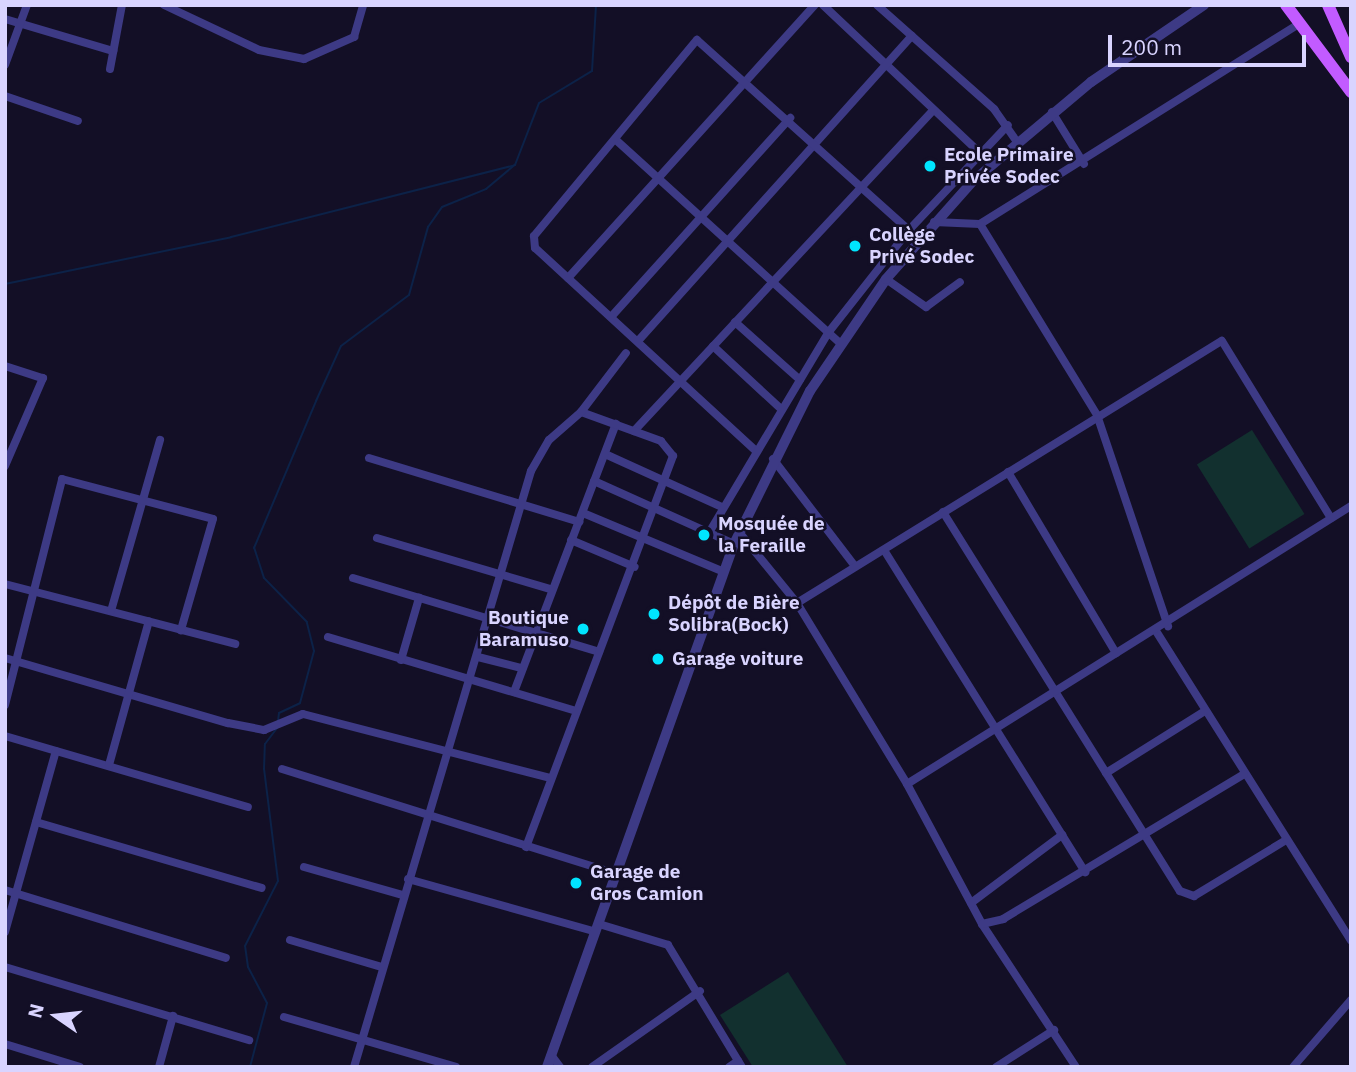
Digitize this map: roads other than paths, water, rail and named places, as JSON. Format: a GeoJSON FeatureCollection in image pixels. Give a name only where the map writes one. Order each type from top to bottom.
{"type":"FeatureCollection","features":[{"type":"Feature","properties":{"kind":"main road"},"geometry":{"type":"LineString","coordinates":[[1286,5],[1351,92]]}},
{"type":"Feature","properties":{"kind":"main road"},"geometry":{"type":"LineString","coordinates":[[1328,5],[1351,57]]}},
{"type":"Feature","properties":{"kind":"street"},"geometry":{"type":"LineString","coordinates":[[5,65],[27,5]]}},
{"type":"Feature","properties":{"kind":"street"},"geometry":{"type":"LineString","coordinates":[[110,69],[122,5]]}},
{"type":"Feature","properties":{"kind":"street"},"geometry":{"type":"LineString","coordinates":[[164,5],[259,50],[304,60],[354,37],[363,5]]}},
{"type":"Feature","properties":{"kind":"street"},"geometry":{"type":"LineString","coordinates":[[568,278],[815,5]]}},
{"type":"Feature","properties":{"kind":"street"},"geometry":{"type":"LineString","coordinates":[[823,5],[978,151]]}},
{"type":"Feature","properties":{"kind":"street"},"geometry":{"type":"LineString","coordinates":[[877,5],[1008,125],[1016,141]]}},
{"type":"Feature","properties":{"kind":"street"},"geometry":{"type":"LineString","coordinates":[[547,1067],[734,544],[773,458],[840,343],[886,279],[934,222],[1016,141],[1052,112],[1204,5]]}},
{"type":"Feature","properties":{"kind":"street"},"geometry":{"type":"LineString","coordinates":[[5,19],[113,51]]}},
{"type":"Feature","properties":{"kind":"street"},"geometry":{"type":"LineString","coordinates":[[934,222],[980,224],[1084,164],[1299,24]]}},
{"type":"Feature","properties":{"kind":"street"},"geometry":{"type":"LineString","coordinates":[[638,341],[912,36]]}},
{"type":"Feature","properties":{"kind":"street"},"geometry":{"type":"LineString","coordinates":[[756,451],[535,247],[534,236],[617,139],[694,41],[747,80],[790,118],[919,240]]}},
{"type":"Feature","properties":{"kind":"street"},"geometry":{"type":"LineString","coordinates":[[5,96],[78,121]]}},
{"type":"Feature","properties":{"kind":"street"},"geometry":{"type":"LineString","coordinates":[[634,431],[933,110]]}},
{"type":"Feature","properties":{"kind":"street"},"geometry":{"type":"LineString","coordinates":[[1052,112],[1084,164]]}},
{"type":"Feature","properties":{"kind":"street"},"geometry":{"type":"LineString","coordinates":[[611,317],[790,118]]}},
{"type":"Feature","properties":{"kind":"street"},"geometry":{"type":"LineString","coordinates":[[710,531],[781,408],[828,334],[909,230],[978,151],[1008,125]]}},
{"type":"Feature","properties":{"kind":"street"},"geometry":{"type":"LineString","coordinates":[[617,139],[771,283],[840,343]]}},
{"type":"Feature","properties":{"kind":"street"},"geometry":{"type":"LineString","coordinates":[[980,224],[1097,415],[1168,626]]}},
{"type":"Feature","properties":{"kind":"street"},"geometry":{"type":"LineString","coordinates":[[886,279],[926,307],[960,282]]}},
{"type":"Feature","properties":{"kind":"street"},"geometry":{"type":"LineString","coordinates":[[735,322],[800,380]]}},
{"type":"Feature","properties":{"kind":"street"},"geometry":{"type":"LineString","coordinates":[[797,603],[1097,415],[1222,341],[1331,518]]}},
{"type":"Feature","properties":{"kind":"street"},"geometry":{"type":"LineString","coordinates":[[713,346],[781,408]]}},
{"type":"Feature","properties":{"kind":"street"},"geometry":{"type":"LineString","coordinates":[[354,1067],[402,895],[451,751],[520,505],[549,440],[581,412],[626,353]]}},
{"type":"Feature","properties":{"kind":"street"},"geometry":{"type":"LineString","coordinates":[[5,366],[43,379],[5,466]]}},
{"type":"Feature","properties":{"kind":"street"},"geometry":{"type":"LineString","coordinates":[[527,847],[576,711],[667,482],[671,450],[634,431],[581,412]]}},
{"type":"Feature","properties":{"kind":"street"},"geometry":{"type":"LineString","coordinates":[[514,692],[535,628],[583,513],[616,424]]}},
{"type":"Feature","properties":{"kind":"street"},"geometry":{"type":"LineString","coordinates":[[111,611],[160,440]]}},
{"type":"Feature","properties":{"kind":"street"},"geometry":{"type":"LineString","coordinates":[[605,454],[722,507]]}},
{"type":"Feature","properties":{"kind":"street"},"geometry":{"type":"LineString","coordinates":[[369,458],[579,522]]}},
{"type":"Feature","properties":{"kind":"street"},"geometry":{"type":"LineString","coordinates":[[773,458],[854,565]]}},
{"type":"Feature","properties":{"kind":"street"},"geometry":{"type":"LineString","coordinates":[[1008,472],[1116,653]]}},
{"type":"Feature","properties":{"kind":"street"},"geometry":{"type":"LineString","coordinates":[[5,705],[62,479],[213,519],[181,629]]}},
{"type":"Feature","properties":{"kind":"street"},"geometry":{"type":"LineString","coordinates":[[594,481],[734,544]]}},
{"type":"Feature","properties":{"kind":"street"},"geometry":{"type":"LineString","coordinates":[[907,784],[996,729],[1054,688],[1168,626],[1351,506]]}},
{"type":"Feature","properties":{"kind":"street"},"geometry":{"type":"LineString","coordinates":[[943,512],[1144,836],[1186,897],[1286,839]]}},
{"type":"Feature","properties":{"kind":"street"},"geometry":{"type":"LineString","coordinates":[[583,513],[724,572]]}},
{"type":"Feature","properties":{"kind":"street"},"geometry":{"type":"LineString","coordinates":[[739,532],[797,603],[907,784],[982,924],[1076,1067]]}},
{"type":"Feature","properties":{"kind":"street"},"geometry":{"type":"LineString","coordinates":[[377,538],[550,589]]}},
{"type":"Feature","properties":{"kind":"street"},"geometry":{"type":"LineString","coordinates":[[571,540],[635,567]]}},
{"type":"Feature","properties":{"kind":"street"},"geometry":{"type":"LineString","coordinates":[[884,550],[1085,872]]}},
{"type":"Feature","properties":{"kind":"street"},"geometry":{"type":"LineString","coordinates":[[353,578],[535,628],[599,652]]}},
{"type":"Feature","properties":{"kind":"street"},"geometry":{"type":"LineString","coordinates":[[5,584],[235,645]]}},
{"type":"Feature","properties":{"kind":"street"},"geometry":{"type":"LineString","coordinates":[[401,660],[419,598]]}},
{"type":"Feature","properties":{"kind":"street"},"geometry":{"type":"LineString","coordinates":[[109,765],[149,621]]}},
{"type":"Feature","properties":{"kind":"street"},"geometry":{"type":"LineString","coordinates":[[1156,631],[1244,775],[1351,941]]}},
{"type":"Feature","properties":{"kind":"street"},"geometry":{"type":"LineString","coordinates":[[328,637],[576,711]]}},
{"type":"Feature","properties":{"kind":"street"},"geometry":{"type":"LineString","coordinates":[[478,657],[521,668]]}},
{"type":"Feature","properties":{"kind":"street"},"geometry":{"type":"LineString","coordinates":[[5,658],[264,730],[297,713],[551,778]]}},
{"type":"Feature","properties":{"kind":"street"},"geometry":{"type":"LineString","coordinates":[[1106,773],[1205,711]]}},
{"type":"Feature","properties":{"kind":"street"},"geometry":{"type":"LineString","coordinates":[[5,736],[248,807]]}},
{"type":"Feature","properties":{"kind":"street"},"geometry":{"type":"LineString","coordinates":[[5,932],[56,751]]}},
{"type":"Feature","properties":{"kind":"street"},"geometry":{"type":"LineString","coordinates":[[282,769],[617,874]]}},
{"type":"Feature","properties":{"kind":"street"},"geometry":{"type":"LineString","coordinates":[[982,924],[1003,919],[1244,775]]}},
{"type":"Feature","properties":{"kind":"street"},"geometry":{"type":"LineString","coordinates":[[36,822],[262,888]]}},
{"type":"Feature","properties":{"kind":"street"},"geometry":{"type":"LineString","coordinates":[[971,903],[1062,835]]}},
{"type":"Feature","properties":{"kind":"street"},"geometry":{"type":"LineString","coordinates":[[304,867],[402,895]]}},
{"type":"Feature","properties":{"kind":"street"},"geometry":{"type":"LineString","coordinates":[[408,879],[668,944],[700,992],[740,1064],[729,1067]]}},
{"type":"Feature","properties":{"kind":"street"},"geometry":{"type":"LineString","coordinates":[[5,890],[226,958]]}},
{"type":"Feature","properties":{"kind":"street"},"geometry":{"type":"LineString","coordinates":[[290,940],[382,967]]}},
{"type":"Feature","properties":{"kind":"street"},"geometry":{"type":"LineString","coordinates":[[5,967],[249,1040]]}},
{"type":"Feature","properties":{"kind":"street"},"geometry":{"type":"LineString","coordinates":[[592,1067],[700,992]]}},
{"type":"Feature","properties":{"kind":"street"},"geometry":{"type":"LineString","coordinates":[[1293,1067],[1351,1000]]}},
{"type":"Feature","properties":{"kind":"street"},"geometry":{"type":"LineString","coordinates":[[159,1067],[173,1016]]}},
{"type":"Feature","properties":{"kind":"street"},"geometry":{"type":"LineString","coordinates":[[284,1017],[456,1067]]}},
{"type":"Feature","properties":{"kind":"street"},"geometry":{"type":"LineString","coordinates":[[996,1067],[1054,1030]]}},
{"type":"Feature","properties":{"kind":"street"},"geometry":{"type":"LineString","coordinates":[[5,1044],[80,1067]]}},
{"type":"Feature","properties":{"kind":"street"},"geometry":{"type":"LineString","coordinates":[[551,1055],[560,1067]]}},
{"type":"Feature","properties":{"kind":"waterway"},"geometry":{"type":"LineString","coordinates":[[5,284],[231,237],[515,165],[539,103],[592,71],[596,5]]}},
{"type":"Feature","properties":{"kind":"waterway"},"geometry":{"type":"LineString","coordinates":[[278,721],[279,713],[300,703],[314,651],[307,622],[264,578],[254,548],[316,401],[341,346],[409,295],[428,227],[442,207],[486,189],[515,165]]}},
{"type":"Feature","properties":{"kind":"waterway"},"geometry":{"type":"LineString","coordinates":[[250,1067],[267,1003],[248,967],[245,946],[278,881],[264,769],[265,744],[278,727]]}},
{"type":"Feature","properties":{"kind":"place","name":"Ecole Primaire Privée Sodec"},"geometry":{"type":"Point","coordinates":[930,166]}},
{"type":"Feature","properties":{"kind":"place","name":"Collège Privé Sodec"},"geometry":{"type":"Point","coordinates":[855,246]}},
{"type":"Feature","properties":{"kind":"place","name":"Mosquée de la Feraille"},"geometry":{"type":"Point","coordinates":[704,535]}},
{"type":"Feature","properties":{"kind":"place","name":"Dépôt de Bière Solibra(Bock)"},"geometry":{"type":"Point","coordinates":[654,614]}},
{"type":"Feature","properties":{"kind":"place","name":"Boutique Baramuso"},"geometry":{"type":"Point","coordinates":[583,629]}},
{"type":"Feature","properties":{"kind":"place","name":"Garage voiture"},"geometry":{"type":"Point","coordinates":[658,659]}},
{"type":"Feature","properties":{"kind":"place","name":"Garage de Gros Camion"},"geometry":{"type":"Point","coordinates":[576,883]}}]}
